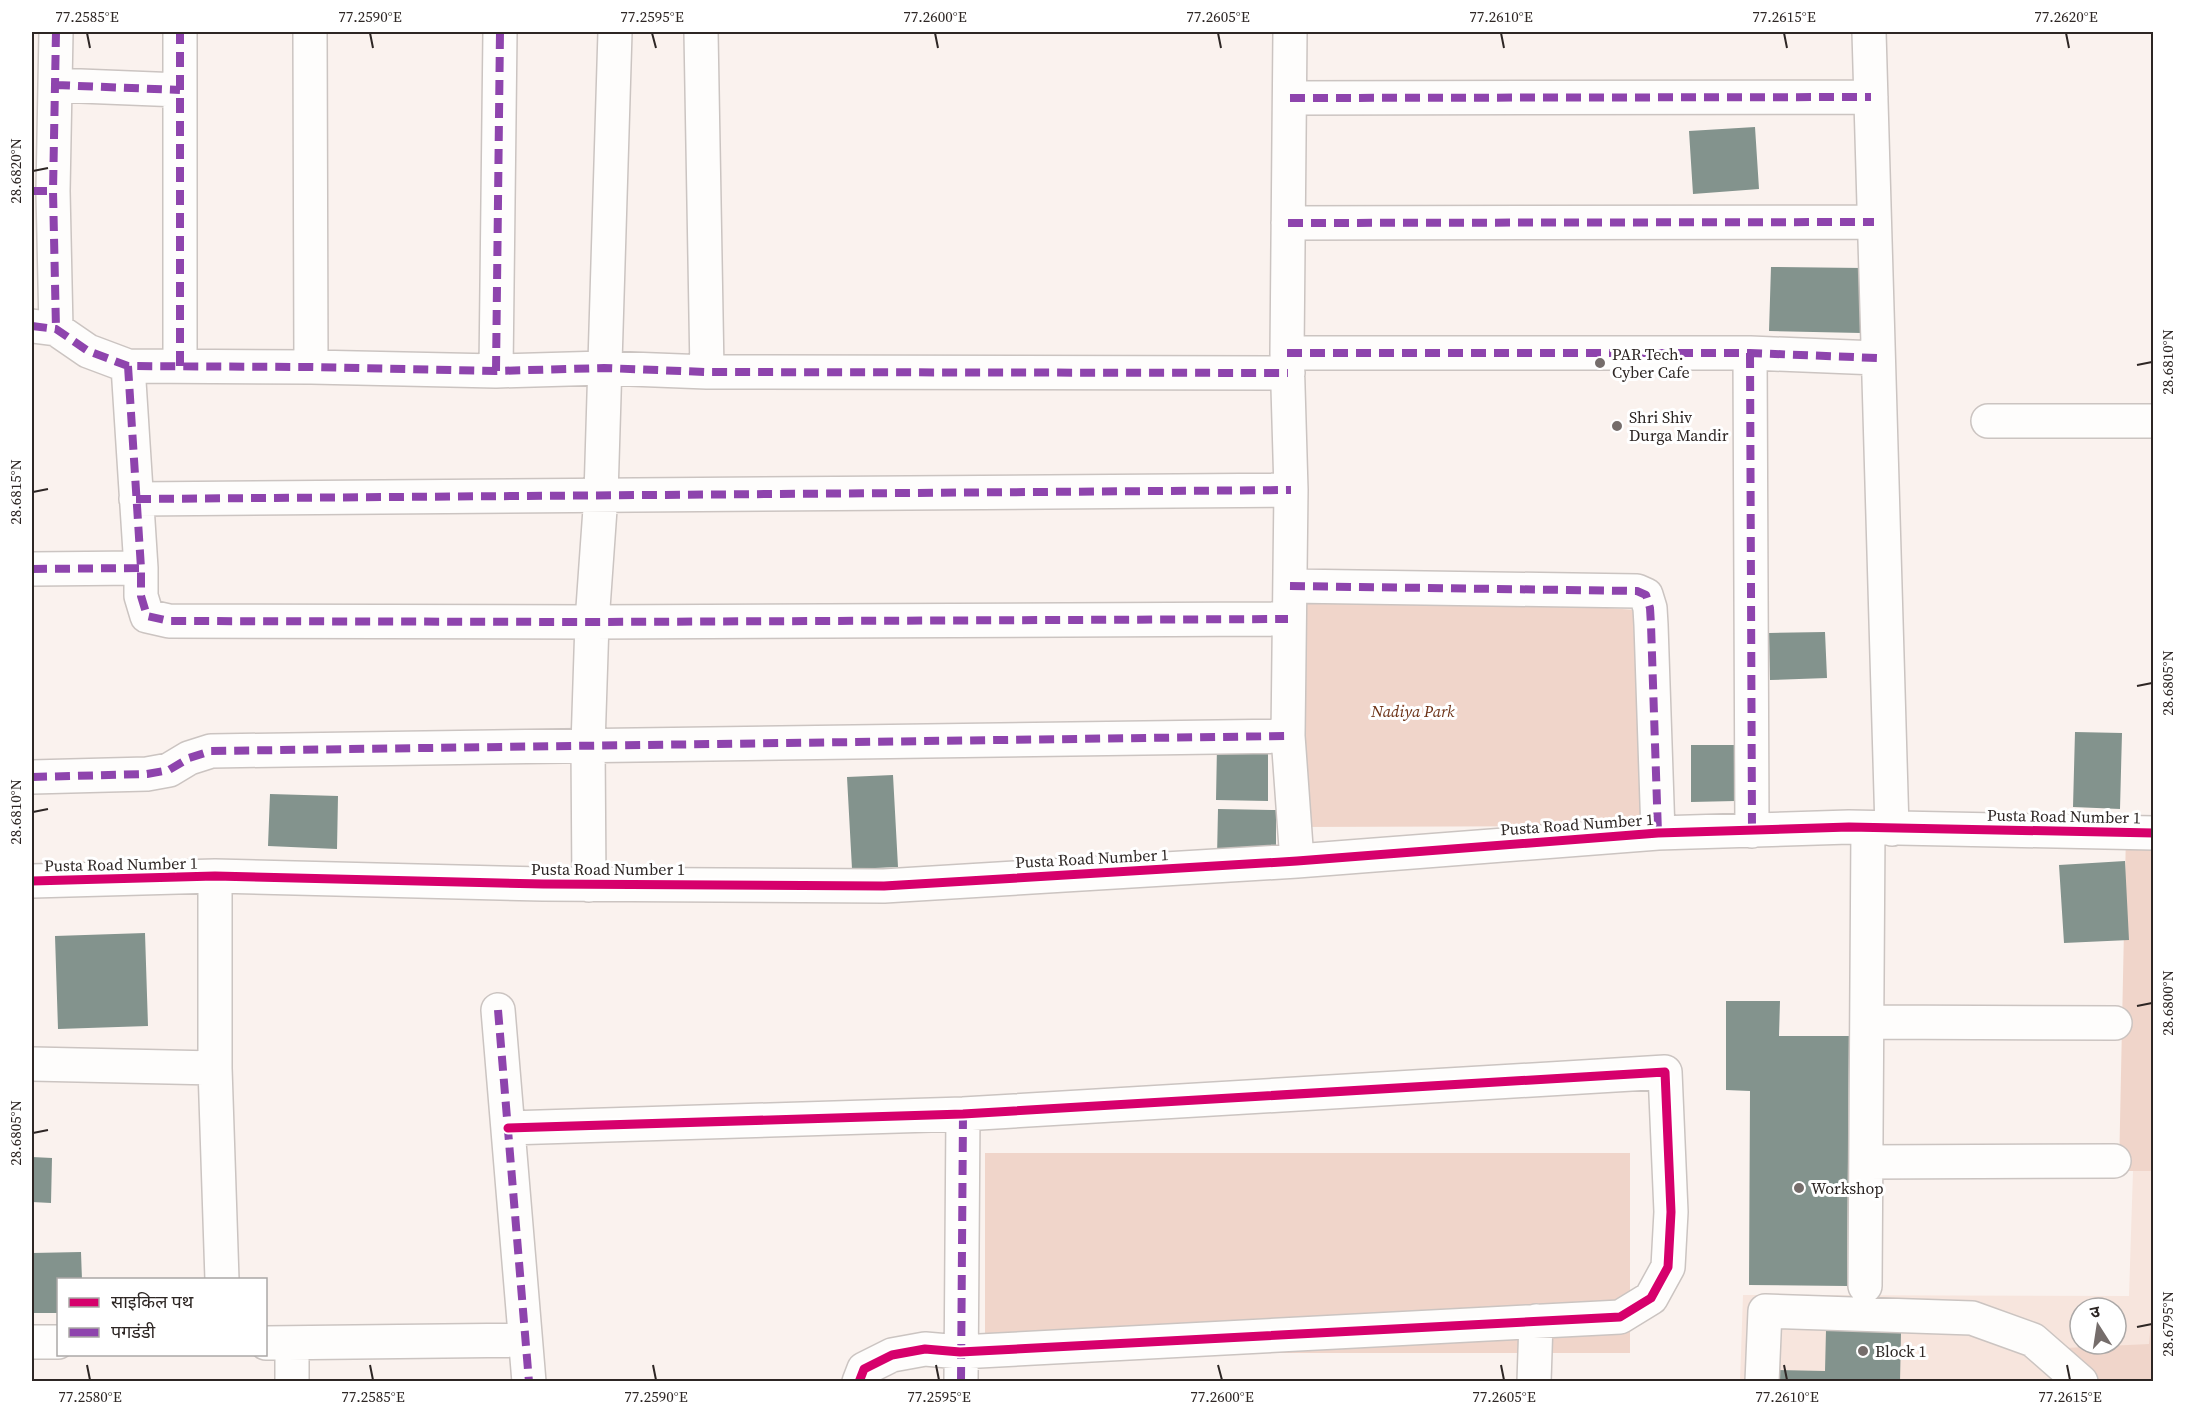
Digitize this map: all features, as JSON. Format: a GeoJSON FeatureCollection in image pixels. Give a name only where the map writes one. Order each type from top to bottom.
{"type":"FeatureCollection","features":[{"type":"Feature","properties":{"kind":"street"},"geometry":{"type":"LineString","coordinates":[[56,32],[55,85],[42,191],[44,327],[88,351],[128,366],[496,371],[604,368],[707,372],[1750,353],[1877,358]]}},
{"type":"Feature","properties":{"kind":"street"},"geometry":{"type":"LineString","coordinates":[[180,32],[180,366]]}},
{"type":"Feature","properties":{"kind":"street"},"geometry":{"type":"LineString","coordinates":[[310,32],[310,367]]}},
{"type":"Feature","properties":{"kind":"street"},"geometry":{"type":"LineString","coordinates":[[496,371],[500,32]]}},
{"type":"Feature","properties":{"kind":"street"},"geometry":{"type":"LineString","coordinates":[[589,885],[588,745],[592,622],[601,495],[615,32]]}},
{"type":"Feature","properties":{"kind":"street"},"geometry":{"type":"LineString","coordinates":[[701,32],[707,372]]}},
{"type":"Feature","properties":{"kind":"street"},"geometry":{"type":"LineString","coordinates":[[1290,32],[1288,363],[1291,490],[1288,736],[1297,861]]}},
{"type":"Feature","properties":{"kind":"street"},"geometry":{"type":"LineString","coordinates":[[1865,1286],[1867,1022],[1880,829],[1877,358],[1869,32]]}},
{"type":"Feature","properties":{"kind":"street"},"geometry":{"type":"LineString","coordinates":[[55,85],[180,90]]}},
{"type":"Feature","properties":{"kind":"street"},"geometry":{"type":"LineString","coordinates":[[1290,98],[1871,97]]}},
{"type":"Feature","properties":{"kind":"street"},"geometry":{"type":"LineString","coordinates":[[1288,223],[1874,222]]}},
{"type":"Feature","properties":{"kind":"street"},"geometry":{"type":"LineString","coordinates":[[1750,353],[1752,831]]}},
{"type":"Feature","properties":{"kind":"street"},"geometry":{"type":"LineString","coordinates":[[128,366],[141,596],[147,616],[169,621],[1288,619]]}},
{"type":"Feature","properties":{"kind":"street"},"geometry":{"type":"LineString","coordinates":[[1988,421],[2154,421]]}},
{"type":"Feature","properties":{"kind":"street"},"geometry":{"type":"LineString","coordinates":[[136,499],[1291,490]]}},
{"type":"Feature","properties":{"kind":"street"},"geometry":{"type":"LineString","coordinates":[[32,569],[141,568]]}},
{"type":"Feature","properties":{"kind":"street"},"geometry":{"type":"LineString","coordinates":[[1290,586],[1637,591],[1646,595],[1652,625],[1658,833]]}},
{"type":"Feature","properties":{"kind":"street"},"geometry":{"type":"LineString","coordinates":[[32,777],[147,774],[169,770],[189,758],[211,751],[1288,736]]}},
{"type":"Feature","properties":{"kind":"street","name":"Pusta Road Number 1"},"geometry":{"type":"LineString","coordinates":[[32,881],[215,876],[589,885],[884,886],[1297,861],[1658,833],[1838,827],[2154,833]]}},
{"type":"Feature","properties":{"kind":"street"},"geometry":{"type":"LineString","coordinates":[[215,876],[215,1068],[222,1278]]}},
{"type":"Feature","properties":{"kind":"street"},"geometry":{"type":"LineString","coordinates":[[498,1011],[529,1382]]}},
{"type":"Feature","properties":{"kind":"street"},"geometry":{"type":"LineString","coordinates":[[1867,1022],[2115,1023]]}},
{"type":"Feature","properties":{"kind":"street"},"geometry":{"type":"LineString","coordinates":[[32,1064],[215,1068]]}},
{"type":"Feature","properties":{"kind":"street"},"geometry":{"type":"LineString","coordinates":[[507,1128],[963,1114],[1665,1072],[1671,1212],[1668,1267],[1651,1298],[1620,1317],[1536,1321],[960,1367],[925,1349],[892,1355],[864,1369],[859,1382]]}},
{"type":"Feature","properties":{"kind":"street"},"geometry":{"type":"LineString","coordinates":[[960,1367],[963,1114]]}},
{"type":"Feature","properties":{"kind":"street"},"geometry":{"type":"LineString","coordinates":[[1866,1162],[2115,1161]]}},
{"type":"Feature","properties":{"kind":"street"},"geometry":{"type":"LineString","coordinates":[[1762,1382],[1765,1311],[1972,1318],[2033,1340],[2081,1382]]}},
{"type":"Feature","properties":{"kind":"street"},"geometry":{"type":"LineString","coordinates":[[1534,1382],[1536,1321]]}},
{"type":"Feature","properties":{"kind":"street"},"geometry":{"type":"LineString","coordinates":[[292,1382],[279,1343],[524,1340]]}},
{"type":"Feature","properties":{"kind":"street"},"geometry":{"type":"LineString","coordinates":[[32,1342],[57,1342]]}},
{"type":"Feature","properties":{"kind":"shaded area"},"geometry":{"type":"Polygon","coordinates":[[[2133,1171],[2153,1171],[2153,1381],[1740,1382],[1743,1295],[2129,1296],[2133,1171]]]}},
{"type":"Feature","properties":{"kind":"green space","name":"Nadiya Park"},"geometry":{"type":"Polygon","coordinates":[[[1290,586],[1651,611],[1647,826],[1297,827],[1290,586]]]}},
{"type":"Feature","properties":{"kind":"green space"},"geometry":{"type":"Polygon","coordinates":[[[2126,832],[2153,833],[2153,1171],[2119,1171],[2126,832]]]}},
{"type":"Feature","properties":{"kind":"green space"},"geometry":{"type":"Polygon","coordinates":[[[985,1153],[1630,1153],[1630,1353],[985,1353],[985,1153]]]}},
{"type":"Feature","properties":{"kind":"green space"},"geometry":{"type":"Polygon","coordinates":[[[2153,1299],[2153,1381],[2098,1381],[2073,1356],[2128,1356],[2128,1345],[2149,1344],[2153,1299]]]}},
{"type":"Feature","properties":{"kind":"building"},"geometry":{"type":"Polygon","coordinates":[[[1755,127],[1759,189],[1693,194],[1689,131],[1755,127]]]}},
{"type":"Feature","properties":{"kind":"building"},"geometry":{"type":"Polygon","coordinates":[[[1771,267],[1863,268],[1861,333],[1769,331],[1771,267]]]}},
{"type":"Feature","properties":{"kind":"building"},"geometry":{"type":"Polygon","coordinates":[[[1825,632],[1827,678],[1770,680],[1769,633],[1825,632]]]}},
{"type":"Feature","properties":{"kind":"building"},"geometry":{"type":"Polygon","coordinates":[[[2075,732],[2122,733],[2120,809],[2073,807],[2075,732]]]}},
{"type":"Feature","properties":{"kind":"building"},"geometry":{"type":"Polygon","coordinates":[[[1691,745],[1735,745],[1735,801],[1691,802],[1691,745]]]}},
{"type":"Feature","properties":{"kind":"building"},"geometry":{"type":"Polygon","coordinates":[[[1217,746],[1268,746],[1268,801],[1216,800],[1217,746]]]}},
{"type":"Feature","properties":{"kind":"building"},"geometry":{"type":"Polygon","coordinates":[[[893,775],[898,867],[852,869],[847,777],[893,775]]]}},
{"type":"Feature","properties":{"kind":"building"},"geometry":{"type":"Polygon","coordinates":[[[270,794],[338,796],[337,849],[268,846],[270,794]]]}},
{"type":"Feature","properties":{"kind":"building"},"geometry":{"type":"Polygon","coordinates":[[[1218,809],[1276,810],[1276,858],[1217,857],[1218,809]]]}},
{"type":"Feature","properties":{"kind":"building"},"geometry":{"type":"Polygon","coordinates":[[[2125,861],[2129,940],[2064,943],[2059,865],[2125,861]]]}},
{"type":"Feature","properties":{"kind":"building"},"geometry":{"type":"Polygon","coordinates":[[[145,933],[148,1026],[58,1029],[55,936],[145,933]]]}},
{"type":"Feature","properties":{"kind":"building","name":"Workshop"},"geometry":{"type":"Polygon","coordinates":[[[1726,1001],[1780,1001],[1779,1036],[1849,1036],[1847,1286],[1749,1285],[1750,1091],[1726,1090],[1726,1001]]]}},
{"type":"Feature","properties":{"kind":"building"},"geometry":{"type":"Polygon","coordinates":[[[32,1157],[52,1158],[51,1203],[32,1202],[32,1157]]]}},
{"type":"Feature","properties":{"kind":"building"},"geometry":{"type":"Polygon","coordinates":[[[81,1252],[82,1278],[57,1278],[57,1313],[32,1313],[32,1253],[81,1252]]]}},
{"type":"Feature","properties":{"kind":"building","name":"Block 1"},"geometry":{"type":"Polygon","coordinates":[[[1826,1330],[1901,1332],[1900,1382],[1778,1382],[1778,1370],[1825,1371],[1826,1330]]]}},
{"type":"Feature","properties":{"kind":"marked path"},"geometry":{"type":"LineString","coordinates":[[56,32],[53,191],[56,329]]}},
{"type":"Feature","properties":{"kind":"marked path"},"geometry":{"type":"LineString","coordinates":[[180,32],[180,366]]}},
{"type":"Feature","properties":{"kind":"marked path"},"geometry":{"type":"LineString","coordinates":[[496,371],[500,32]]}},
{"type":"Feature","properties":{"kind":"marked path"},"geometry":{"type":"LineString","coordinates":[[55,85],[180,90]]}},
{"type":"Feature","properties":{"kind":"marked path"},"geometry":{"type":"LineString","coordinates":[[1290,98],[1871,97]]}},
{"type":"Feature","properties":{"kind":"marked path"},"geometry":{"type":"LineString","coordinates":[[32,191],[53,191]]}},
{"type":"Feature","properties":{"kind":"marked path"},"geometry":{"type":"LineString","coordinates":[[1288,223],[1874,222]]}},
{"type":"Feature","properties":{"kind":"marked path"},"geometry":{"type":"LineString","coordinates":[[32,326],[56,329],[88,351],[128,366],[496,371],[604,368],[707,372],[1288,373]]}},
{"type":"Feature","properties":{"kind":"marked path"},"geometry":{"type":"LineString","coordinates":[[1287,353],[1750,353],[1877,358]]}},
{"type":"Feature","properties":{"kind":"marked path"},"geometry":{"type":"LineString","coordinates":[[1750,353],[1752,831]]}},
{"type":"Feature","properties":{"kind":"marked path"},"geometry":{"type":"LineString","coordinates":[[128,366],[141,596],[147,616],[169,621],[1288,619]]}},
{"type":"Feature","properties":{"kind":"marked path"},"geometry":{"type":"LineString","coordinates":[[136,499],[1291,490]]}},
{"type":"Feature","properties":{"kind":"marked path"},"geometry":{"type":"LineString","coordinates":[[32,569],[141,568]]}},
{"type":"Feature","properties":{"kind":"marked path"},"geometry":{"type":"LineString","coordinates":[[1290,586],[1637,591],[1646,595],[1650,608],[1651,625],[1658,833]]}},
{"type":"Feature","properties":{"kind":"marked path"},"geometry":{"type":"LineString","coordinates":[[32,777],[147,774],[169,770],[189,758],[211,751],[1288,736]]}},
{"type":"Feature","properties":{"kind":"marked path"},"geometry":{"type":"LineString","coordinates":[[498,1010],[529,1382]]}},
{"type":"Feature","properties":{"kind":"marked path"},"geometry":{"type":"LineString","coordinates":[[961,1382],[963,1114]]}},
{"type":"Feature","properties":{"kind":"cycle path"},"geometry":{"type":"LineString","coordinates":[[32,881],[215,876],[543,884],[884,886],[1297,861],[1658,833],[1849,827],[2154,833]]}},
{"type":"Feature","properties":{"kind":"cycle path"},"geometry":{"type":"LineString","coordinates":[[508,1128],[963,1114],[1665,1072],[1671,1212],[1668,1267],[1651,1298],[1620,1317],[960,1352],[925,1349],[892,1355],[864,1369],[859,1382]]}},
{"type":"Feature","properties":{"kind":"place","name":"PAR Tech. Cyber Cafe"},"geometry":{"type":"Point","coordinates":[1600,363]}},
{"type":"Feature","properties":{"kind":"place","name":"Shri Shiv Durga Mandir"},"geometry":{"type":"Point","coordinates":[1617,426]}},
{"type":"Feature","properties":{"kind":"place","name":"Workshop"},"geometry":{"type":"Point","coordinates":[1799,1188]}},
{"type":"Feature","properties":{"kind":"place","name":"Block 1"},"geometry":{"type":"Point","coordinates":[1863,1351]}}]}
